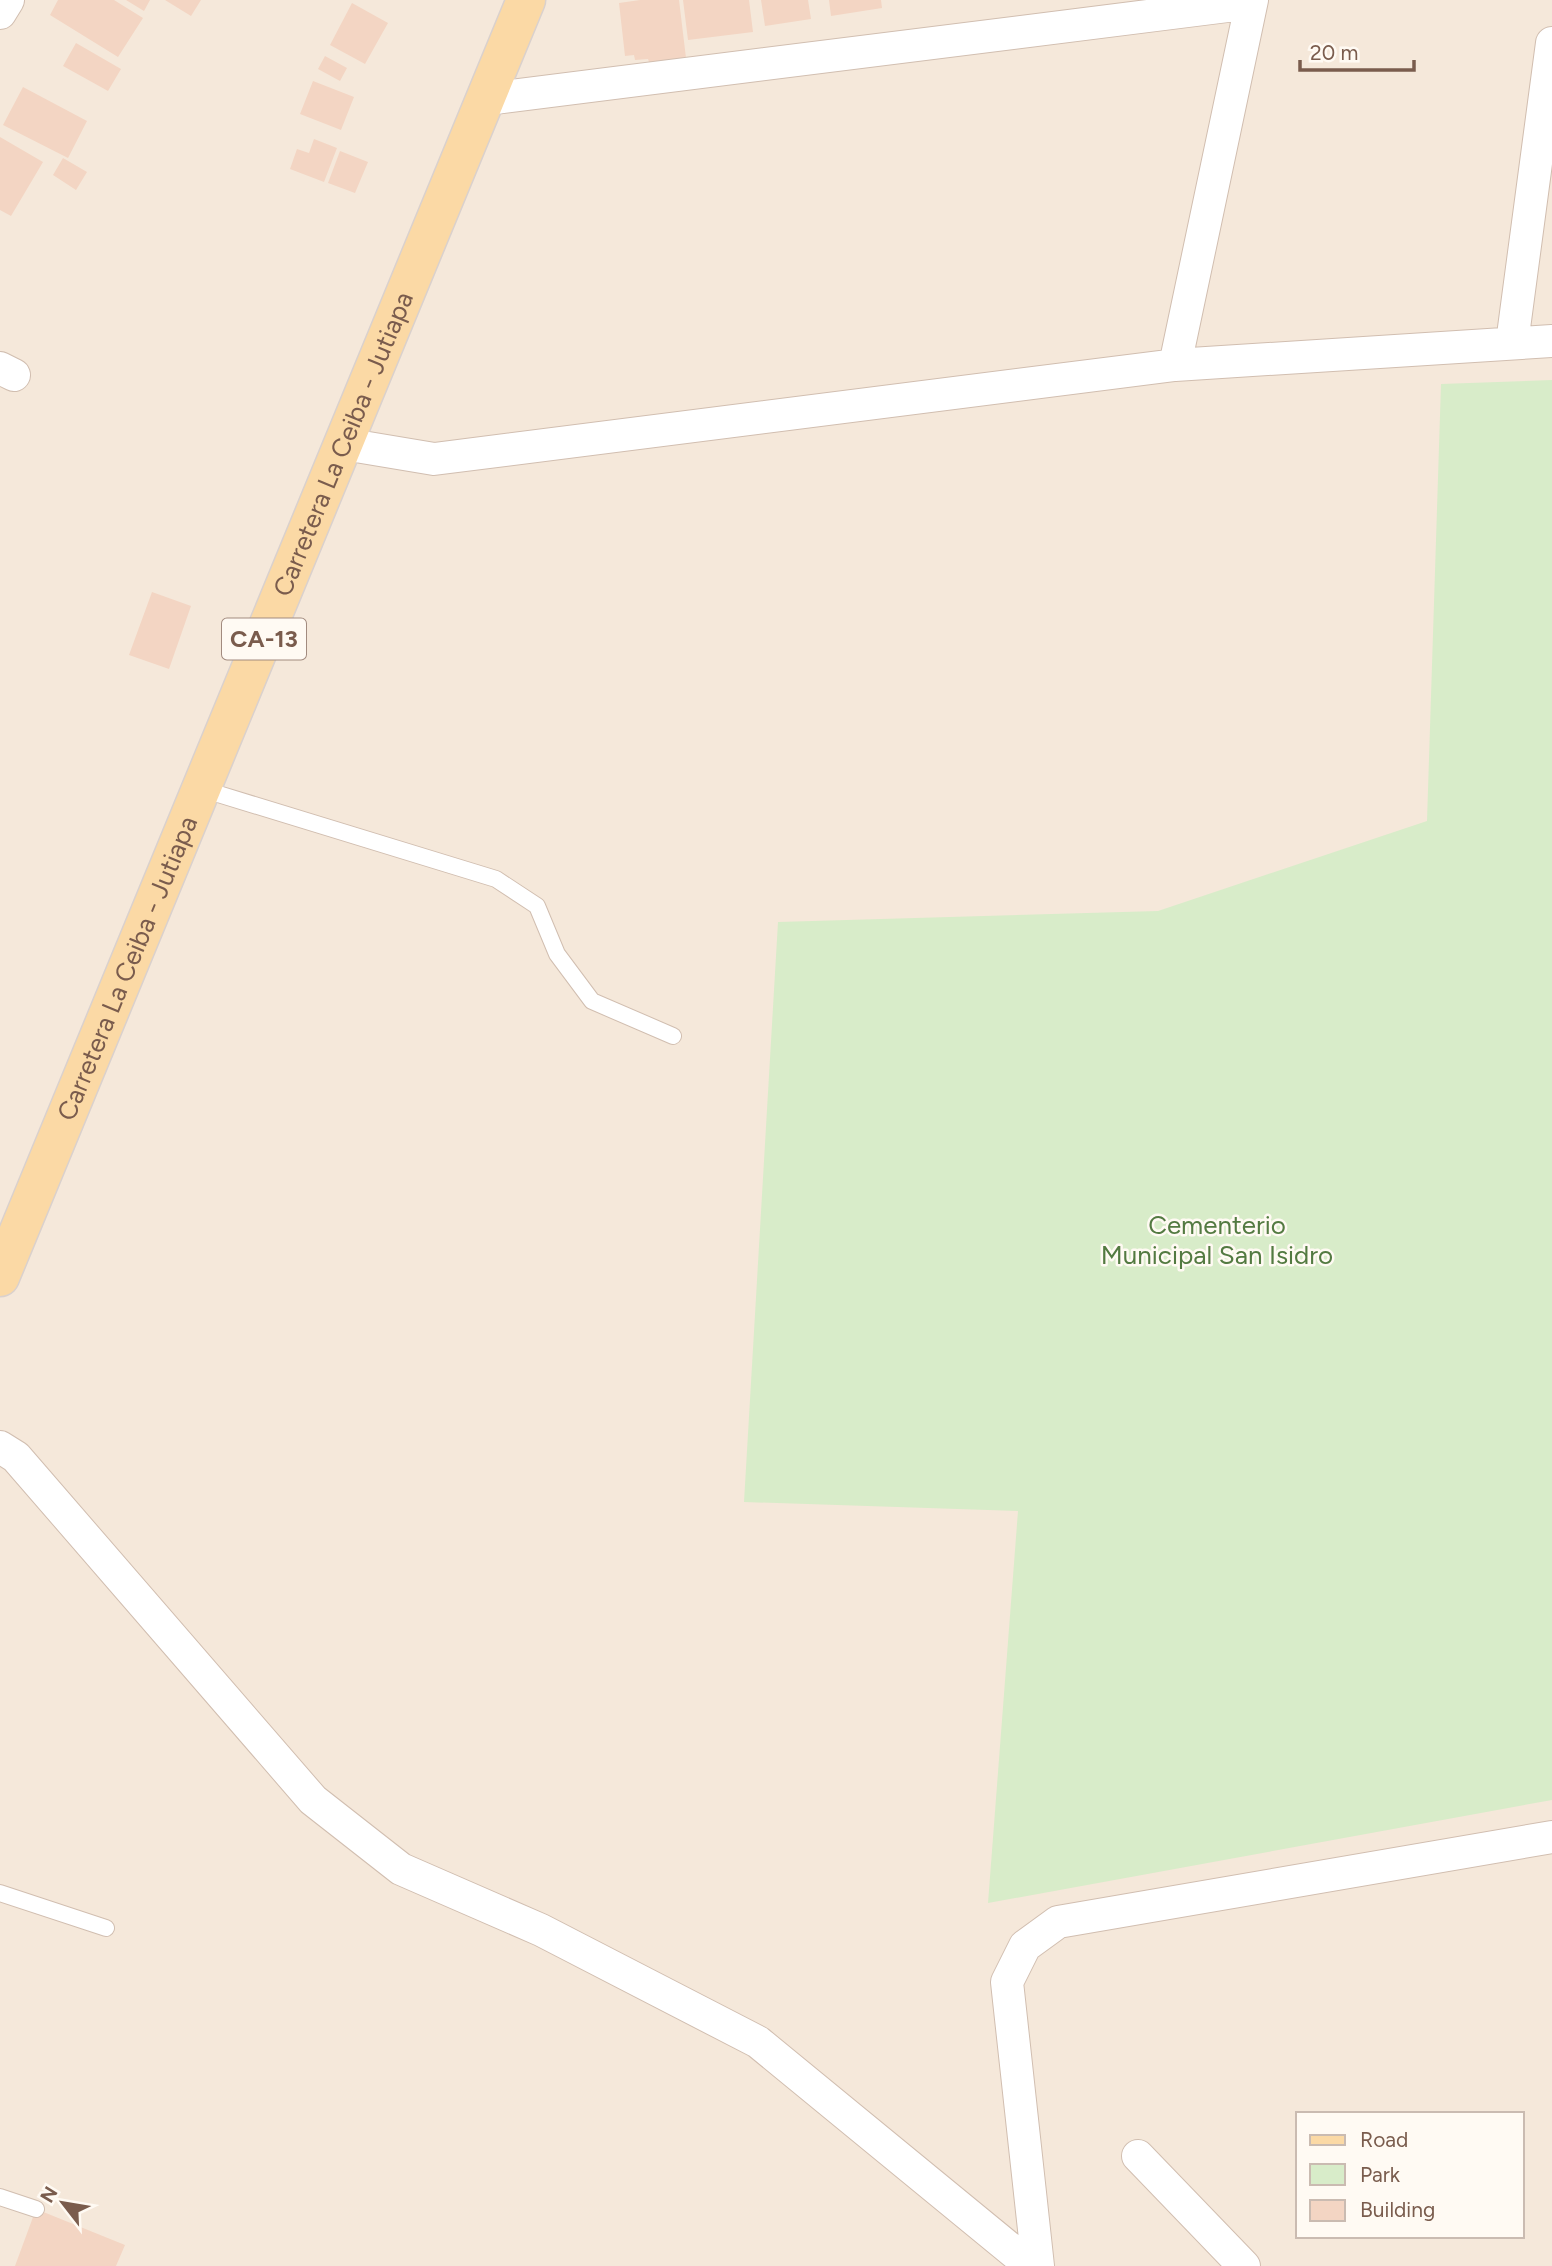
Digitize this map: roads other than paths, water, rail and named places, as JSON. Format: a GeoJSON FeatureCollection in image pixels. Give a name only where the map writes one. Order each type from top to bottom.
{"type":"FeatureCollection","features":[{"type":"Feature","properties":{"kind":"main road","name":"Carretera La Ceiba - Jutiapa"},"geometry":{"type":"LineString","coordinates":[[0,1277],[526,0]]}},
{"type":"Feature","properties":{"kind":"street"},"geometry":{"type":"LineString","coordinates":[[0,13],[8,0]]}},
{"type":"Feature","properties":{"kind":"street"},"geometry":{"type":"LineString","coordinates":[[487,99],[1251,1],[1175,365]]}},
{"type":"Feature","properties":{"kind":"street"},"geometry":{"type":"LineString","coordinates":[[1511,343],[1552,43]]}},
{"type":"Feature","properties":{"kind":"street"},"geometry":{"type":"LineString","coordinates":[[344,444],[435,459],[1175,365],[1552,341]]}},
{"type":"Feature","properties":{"kind":"street"},"geometry":{"type":"LineString","coordinates":[[0,1447],[16,1457],[313,1800],[401,1869],[541,1930],[758,2042],[1031,2266]]}},
{"type":"Feature","properties":{"kind":"street"},"geometry":{"type":"LineString","coordinates":[[1038,2266],[1007,1982],[1025,1946],[1058,1922],[1552,1837]]}},
{"type":"Feature","properties":{"kind":"street"},"geometry":{"type":"LineString","coordinates":[[1138,2156],[1244,2266]]}},
{"type":"Feature","properties":{"kind":"lane"},"geometry":{"type":"LineString","coordinates":[[201,789],[496,879],[537,906],[557,954],[592,1001],[673,1036]]}},
{"type":"Feature","properties":{"kind":"lane"},"geometry":{"type":"LineString","coordinates":[[0,1893],[106,1928]]}},
{"type":"Feature","properties":{"kind":"lane"},"geometry":{"type":"LineString","coordinates":[[0,2197],[36,2209]]}},
{"type":"Feature","properties":{"kind":"park label","name":"Cementerio Municipal San Isidro"},"geometry":{"type":"Point","coordinates":[1217,1240]}}]}
